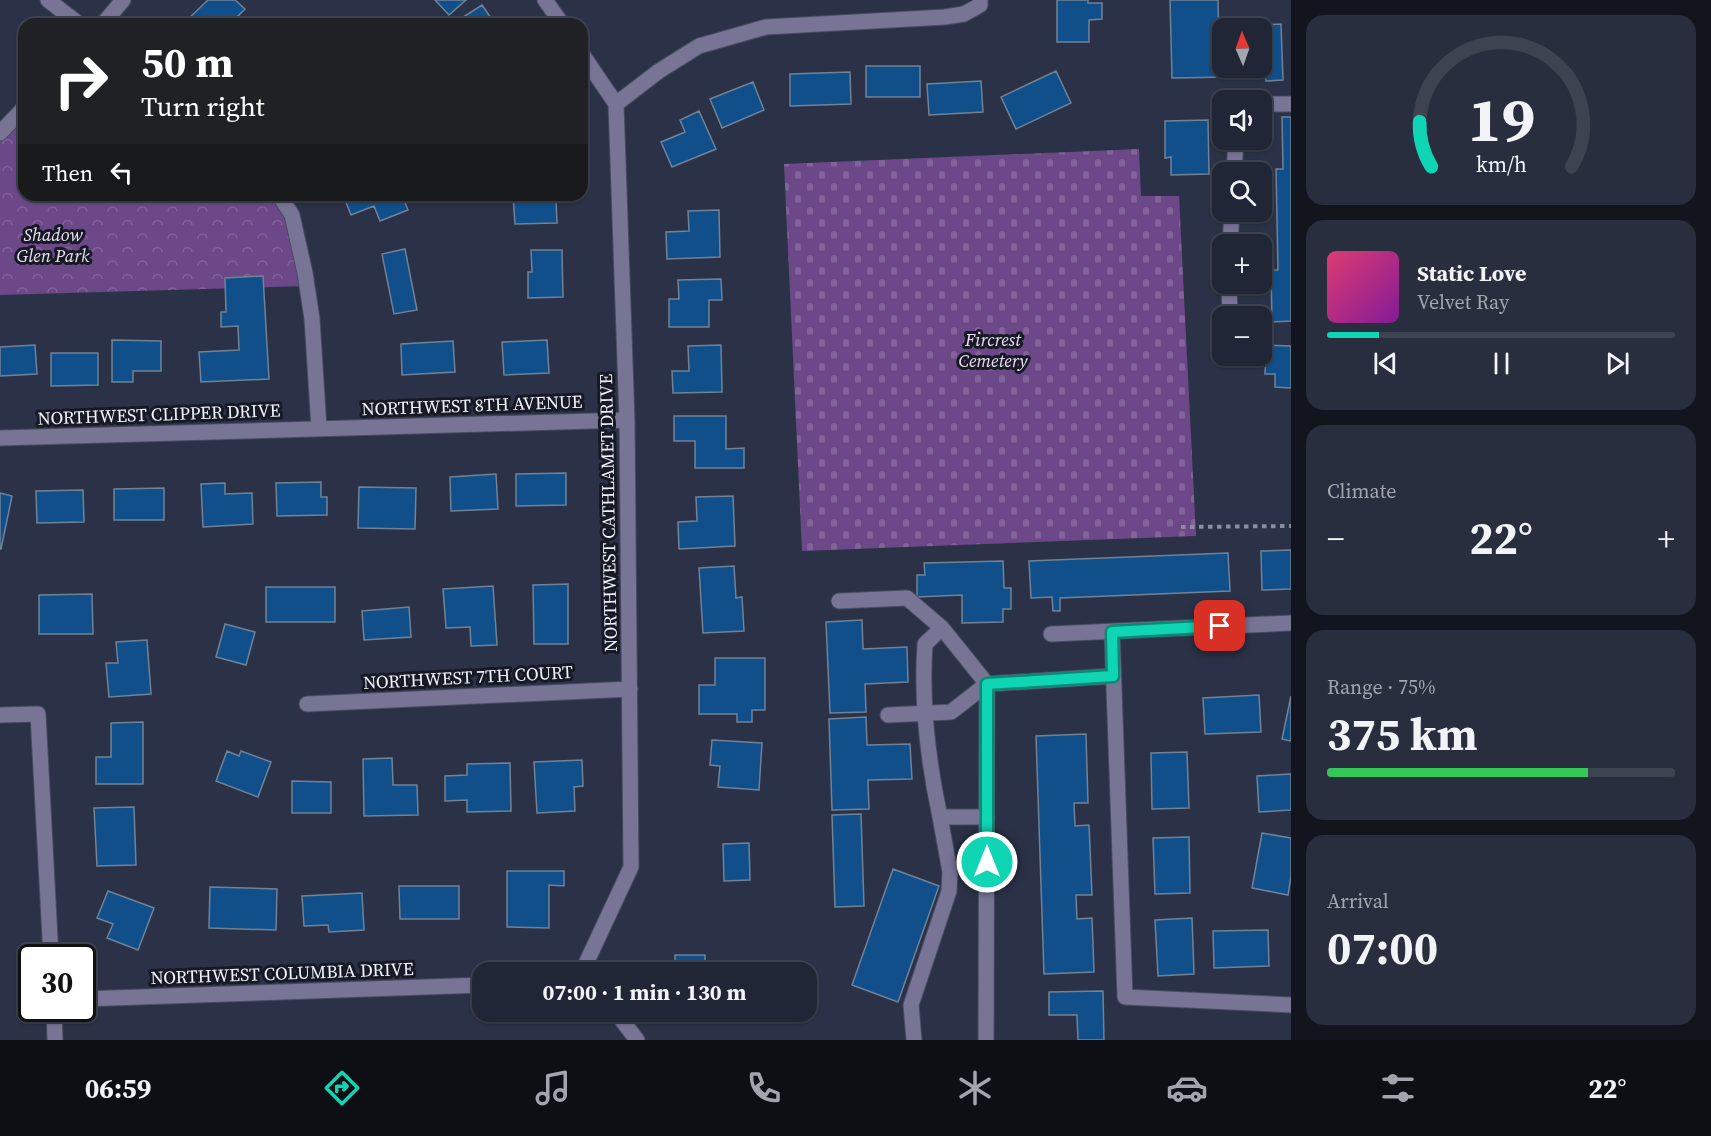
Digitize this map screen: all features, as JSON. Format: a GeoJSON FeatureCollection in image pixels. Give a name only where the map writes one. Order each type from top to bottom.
{"type":"FeatureCollection","features":[{"type":"Feature","properties":{"kind":"street"},"geometry":{"type":"LineString","coordinates":[[48,0],[71,18]]}},
{"type":"Feature","properties":{"kind":"street"},"geometry":{"type":"LineString","coordinates":[[108,18],[123,0]]}},
{"type":"Feature","properties":{"kind":"street"},"geometry":{"type":"LineString","coordinates":[[545,0],[558,18]]}},
{"type":"Feature","properties":{"kind":"street"},"geometry":{"type":"LineString","coordinates":[[588,63],[616,104],[659,71],[699,46],[710,42],[766,27],[945,17],[964,14],[980,4],[980,0]]}},
{"type":"Feature","properties":{"kind":"street","name":"NORTHWEST CATHLAMET DRIVE"},"geometry":{"type":"LineString","coordinates":[[587,962],[631,867],[627,420],[616,104]]}},
{"type":"Feature","properties":{"kind":"street"},"geometry":{"type":"LineString","coordinates":[[1272,104],[1291,104]]}},
{"type":"Feature","properties":{"kind":"street"},"geometry":{"type":"LineString","coordinates":[[0,133],[18,114]]}},
{"type":"Feature","properties":{"kind":"street"},"geometry":{"type":"LineString","coordinates":[[283,201],[292,215],[306,273],[312,319],[319,428]]}},
{"type":"Feature","properties":{"kind":"street","name":"NORTHWEST 8TH AVENUE"},"geometry":{"type":"LineString","coordinates":[[319,428],[627,420]]}},
{"type":"Feature","properties":{"kind":"street","name":"NORTHWEST CLIPPER DRIVE"},"geometry":{"type":"LineString","coordinates":[[0,438],[319,428]]}},
{"type":"Feature","properties":{"kind":"street"},"geometry":{"type":"LineString","coordinates":[[838,601],[907,598],[942,628],[987,684],[987,1040]]}},
{"type":"Feature","properties":{"kind":"street"},"geometry":{"type":"LineString","coordinates":[[1051,634],[1291,623]]}},
{"type":"Feature","properties":{"kind":"street"},"geometry":{"type":"LineString","coordinates":[[914,1040],[911,1005],[949,891],[951,872],[935,792],[923,679],[926,644],[942,628]]}},
{"type":"Feature","properties":{"kind":"street"},"geometry":{"type":"LineString","coordinates":[[1112,632],[1125,997],[1291,1005]]}},
{"type":"Feature","properties":{"kind":"street"},"geometry":{"type":"LineString","coordinates":[[888,715],[951,712],[987,684],[1113,676]]}},
{"type":"Feature","properties":{"kind":"street","name":"NORTHWEST 7TH COURT"},"geometry":{"type":"LineString","coordinates":[[306,705],[630,689]]}},
{"type":"Feature","properties":{"kind":"street"},"geometry":{"type":"LineString","coordinates":[[0,715],[38,714],[50,944]]}},
{"type":"Feature","properties":{"kind":"street"},"geometry":{"type":"LineString","coordinates":[[940,817],[987,817]]}},
{"type":"Feature","properties":{"kind":"street","name":"NORTHWEST COLUMBIA DRIVE"},"geometry":{"type":"LineString","coordinates":[[96,999],[472,985]]}},
{"type":"Feature","properties":{"kind":"street"},"geometry":{"type":"LineString","coordinates":[[54,1022],[55,1040]]}},
{"type":"Feature","properties":{"kind":"street"},"geometry":{"type":"LineString","coordinates":[[623,1022],[637,1040]]}},
{"type":"Feature","properties":{"kind":"path"},"geometry":{"type":"LineString","coordinates":[[1181,527],[1291,526]]}},
{"type":"Feature","properties":{"kind":"green space","name":"Shadow Glen Park"},"geometry":{"type":"Polygon","coordinates":[[[18,114],[18,201],[281,201],[307,286],[0,295],[0,133],[18,114]]]}},
{"type":"Feature","properties":{"kind":"green space","name":"Fircrest Cemetery"},"geometry":{"type":"Polygon","coordinates":[[[1139,149],[1141,196],[1179,196],[1196,536],[802,551],[784,164],[1139,149]]]}},
{"type":"Feature","properties":{"kind":"building"},"geometry":{"type":"Polygon","coordinates":[[[208,0],[235,0],[245,9],[236,18],[189,18],[208,0]]]}},
{"type":"Feature","properties":{"kind":"building"},"geometry":{"type":"Polygon","coordinates":[[[435,0],[466,0],[449,15],[435,0]]]}},
{"type":"Feature","properties":{"kind":"building"},"geometry":{"type":"Polygon","coordinates":[[[1057,0],[1088,0],[1088,3],[1102,3],[1102,19],[1089,20],[1089,42],[1057,42],[1057,0]]]}},
{"type":"Feature","properties":{"kind":"building"},"geometry":{"type":"Polygon","coordinates":[[[1170,0],[1218,0],[1218,18],[1212,18],[1212,77],[1172,78],[1170,0]]]}},
{"type":"Feature","properties":{"kind":"building"},"geometry":{"type":"Polygon","coordinates":[[[482,5],[491,18],[462,18],[482,5]]]}},
{"type":"Feature","properties":{"kind":"building"},"geometry":{"type":"Polygon","coordinates":[[[1272,24],[1281,24],[1283,80],[1266,81],[1266,78],[1272,78],[1272,24]]]}},
{"type":"Feature","properties":{"kind":"building"},"geometry":{"type":"Polygon","coordinates":[[[866,66],[920,66],[920,97],[866,97],[866,66]]]}},
{"type":"Feature","properties":{"kind":"building"},"geometry":{"type":"Polygon","coordinates":[[[1056,71],[1071,103],[1016,129],[1001,97],[1056,71]]]}},
{"type":"Feature","properties":{"kind":"building"},"geometry":{"type":"Polygon","coordinates":[[[850,72],[851,104],[790,106],[790,74],[850,72]]]}},
{"type":"Feature","properties":{"kind":"building"},"geometry":{"type":"Polygon","coordinates":[[[981,81],[983,112],[929,115],[927,84],[981,81]]]}},
{"type":"Feature","properties":{"kind":"building"},"geometry":{"type":"Polygon","coordinates":[[[753,82],[764,110],[722,128],[710,99],[753,82]]]}},
{"type":"Feature","properties":{"kind":"building"},"geometry":{"type":"Polygon","coordinates":[[[699,111],[716,149],[672,167],[661,142],[685,132],[680,120],[699,111]]]}},
{"type":"Feature","properties":{"kind":"building"},"geometry":{"type":"Polygon","coordinates":[[[1282,117],[1291,117],[1291,321],[1272,322],[1272,270],[1278,270],[1276,169],[1283,169],[1282,117]]]}},
{"type":"Feature","properties":{"kind":"building"},"geometry":{"type":"Polygon","coordinates":[[[1208,120],[1209,174],[1171,175],[1171,157],[1165,158],[1165,121],[1208,120]]]}},
{"type":"Feature","properties":{"kind":"building"},"geometry":{"type":"Polygon","coordinates":[[[345,201],[404,201],[408,210],[380,221],[374,206],[351,215],[345,201]]]}},
{"type":"Feature","properties":{"kind":"building"},"geometry":{"type":"Polygon","coordinates":[[[513,201],[556,201],[557,223],[515,224],[513,201]]]}},
{"type":"Feature","properties":{"kind":"building"},"geometry":{"type":"Polygon","coordinates":[[[719,210],[720,257],[667,259],[666,232],[689,231],[688,211],[719,210]]]}},
{"type":"Feature","properties":{"kind":"building"},"geometry":{"type":"Polygon","coordinates":[[[405,249],[417,310],[394,314],[382,254],[405,249]]]}},
{"type":"Feature","properties":{"kind":"building"},"geometry":{"type":"Polygon","coordinates":[[[531,250],[562,250],[563,297],[528,298],[528,272],[532,272],[531,250]]]}},
{"type":"Feature","properties":{"kind":"building"},"geometry":{"type":"Polygon","coordinates":[[[263,276],[269,379],[201,382],[199,352],[239,350],[238,326],[221,327],[221,312],[226,312],[225,278],[263,276]]]}},
{"type":"Feature","properties":{"kind":"building"},"geometry":{"type":"Polygon","coordinates":[[[721,279],[722,300],[709,300],[709,327],[669,327],[669,299],[679,299],[678,280],[721,279]]]}},
{"type":"Feature","properties":{"kind":"building"},"geometry":{"type":"Polygon","coordinates":[[[112,340],[161,341],[161,371],[133,371],[133,382],[112,382],[112,340]]]}},
{"type":"Feature","properties":{"kind":"building"},"geometry":{"type":"Polygon","coordinates":[[[547,340],[549,373],[504,375],[502,342],[547,340]]]}},
{"type":"Feature","properties":{"kind":"building"},"geometry":{"type":"Polygon","coordinates":[[[453,341],[455,372],[402,375],[401,344],[453,341]]]}},
{"type":"Feature","properties":{"kind":"building"},"geometry":{"type":"Polygon","coordinates":[[[35,345],[37,374],[0,376],[0,347],[35,345]]]}},
{"type":"Feature","properties":{"kind":"building"},"geometry":{"type":"Polygon","coordinates":[[[721,345],[722,392],[673,393],[672,371],[689,371],[688,346],[721,345]]]}},
{"type":"Feature","properties":{"kind":"building"},"geometry":{"type":"Polygon","coordinates":[[[1272,345],[1291,346],[1291,388],[1275,387],[1275,374],[1265,374],[1265,366],[1272,366],[1272,345]]]}},
{"type":"Feature","properties":{"kind":"building"},"geometry":{"type":"Polygon","coordinates":[[[51,353],[98,353],[98,385],[51,386],[51,353]]]}},
{"type":"Feature","properties":{"kind":"building"},"geometry":{"type":"Polygon","coordinates":[[[674,416],[726,416],[726,449],[744,448],[744,468],[695,468],[695,441],[674,441],[674,416]]]}},
{"type":"Feature","properties":{"kind":"building"},"geometry":{"type":"Polygon","coordinates":[[[566,473],[566,505],[516,506],[516,474],[566,473]]]}},
{"type":"Feature","properties":{"kind":"building"},"geometry":{"type":"Polygon","coordinates":[[[496,474],[498,509],[451,511],[450,477],[496,474]]]}},
{"type":"Feature","properties":{"kind":"building"},"geometry":{"type":"Polygon","coordinates":[[[321,482],[321,497],[327,497],[327,515],[277,516],[276,483],[321,482]]]}},
{"type":"Feature","properties":{"kind":"building"},"geometry":{"type":"Polygon","coordinates":[[[225,483],[225,494],[252,493],[253,524],[203,527],[201,484],[225,483]]]}},
{"type":"Feature","properties":{"kind":"building"},"geometry":{"type":"Polygon","coordinates":[[[359,487],[416,488],[415,529],[358,528],[359,487]]]}},
{"type":"Feature","properties":{"kind":"building"},"geometry":{"type":"Polygon","coordinates":[[[164,488],[164,520],[114,520],[114,489],[164,488]]]}},
{"type":"Feature","properties":{"kind":"building"},"geometry":{"type":"Polygon","coordinates":[[[83,490],[84,522],[37,523],[36,491],[83,490]]]}},
{"type":"Feature","properties":{"kind":"building"},"geometry":{"type":"Polygon","coordinates":[[[0,493],[12,496],[1,549],[0,549],[0,493]]]}},
{"type":"Feature","properties":{"kind":"building"},"geometry":{"type":"Polygon","coordinates":[[[733,496],[735,546],[679,549],[678,522],[697,521],[696,497],[733,496]]]}},
{"type":"Feature","properties":{"kind":"building"},"geometry":{"type":"Polygon","coordinates":[[[1291,550],[1291,589],[1262,590],[1261,551],[1291,550]]]}},
{"type":"Feature","properties":{"kind":"building"},"geometry":{"type":"Polygon","coordinates":[[[1228,553],[1230,591],[1060,598],[1060,611],[1053,611],[1052,597],[1031,598],[1029,561],[1228,553]]]}},
{"type":"Feature","properties":{"kind":"building"},"geometry":{"type":"Polygon","coordinates":[[[1003,561],[1004,588],[1011,588],[1011,609],[1003,609],[1003,622],[962,623],[962,595],[917,597],[917,575],[925,575],[924,563],[1003,561]]]}},
{"type":"Feature","properties":{"kind":"building"},"geometry":{"type":"Polygon","coordinates":[[[734,566],[736,598],[742,597],[744,631],[703,633],[699,568],[734,566]]]}},
{"type":"Feature","properties":{"kind":"building"},"geometry":{"type":"Polygon","coordinates":[[[568,584],[568,644],[534,644],[533,585],[568,584]]]}},
{"type":"Feature","properties":{"kind":"building"},"geometry":{"type":"Polygon","coordinates":[[[493,586],[497,645],[471,646],[470,627],[446,628],[443,589],[493,586]]]}},
{"type":"Feature","properties":{"kind":"building"},"geometry":{"type":"Polygon","coordinates":[[[266,587],[335,587],[335,622],[266,622],[266,587]]]}},
{"type":"Feature","properties":{"kind":"building"},"geometry":{"type":"Polygon","coordinates":[[[92,594],[93,634],[39,634],[39,595],[92,594]]]}},
{"type":"Feature","properties":{"kind":"building"},"geometry":{"type":"Polygon","coordinates":[[[409,607],[411,637],[364,640],[362,611],[409,607]]]}},
{"type":"Feature","properties":{"kind":"building"},"geometry":{"type":"Polygon","coordinates":[[[862,620],[863,649],[907,647],[908,682],[865,684],[866,712],[830,713],[826,622],[862,620]]]}},
{"type":"Feature","properties":{"kind":"building"},"geometry":{"type":"Polygon","coordinates":[[[225,624],[255,632],[246,665],[216,657],[225,624]]]}},
{"type":"Feature","properties":{"kind":"building"},"geometry":{"type":"Polygon","coordinates":[[[147,640],[151,694],[109,697],[106,663],[118,663],[116,642],[147,640]]]}},
{"type":"Feature","properties":{"kind":"building"},"geometry":{"type":"Polygon","coordinates":[[[715,658],[765,658],[765,710],[752,710],[752,722],[737,722],[737,714],[699,714],[699,685],[715,685],[715,658]]]}},
{"type":"Feature","properties":{"kind":"building"},"geometry":{"type":"Polygon","coordinates":[[[1259,695],[1261,732],[1205,734],[1203,698],[1259,695]]]}},
{"type":"Feature","properties":{"kind":"building"},"geometry":{"type":"Polygon","coordinates":[[[1291,696],[1291,741],[1282,739],[1291,696]]]}},
{"type":"Feature","properties":{"kind":"building"},"geometry":{"type":"Polygon","coordinates":[[[866,717],[867,745],[910,744],[912,779],[868,780],[869,809],[832,810],[829,719],[866,717]]]}},
{"type":"Feature","properties":{"kind":"building"},"geometry":{"type":"Polygon","coordinates":[[[143,722],[143,784],[96,784],[96,757],[111,757],[111,723],[143,722]]]}},
{"type":"Feature","properties":{"kind":"building"},"geometry":{"type":"Polygon","coordinates":[[[1086,734],[1088,803],[1074,803],[1075,826],[1089,825],[1092,895],[1076,895],[1077,919],[1092,918],[1094,972],[1044,974],[1036,736],[1086,734]]]}},
{"type":"Feature","properties":{"kind":"building"},"geometry":{"type":"Polygon","coordinates":[[[712,740],[762,743],[759,790],[718,787],[720,766],[710,765],[712,740]]]}},
{"type":"Feature","properties":{"kind":"building"},"geometry":{"type":"Polygon","coordinates":[[[227,751],[239,756],[241,751],[271,762],[258,797],[216,781],[227,751]]]}},
{"type":"Feature","properties":{"kind":"building"},"geometry":{"type":"Polygon","coordinates":[[[1187,752],[1189,808],[1152,809],[1151,753],[1187,752]]]}},
{"type":"Feature","properties":{"kind":"building"},"geometry":{"type":"Polygon","coordinates":[[[392,758],[393,785],[417,785],[418,815],[364,816],[363,759],[392,758]]]}},
{"type":"Feature","properties":{"kind":"building"},"geometry":{"type":"Polygon","coordinates":[[[582,760],[583,786],[574,787],[575,811],[537,813],[534,762],[582,760]]]}},
{"type":"Feature","properties":{"kind":"building"},"geometry":{"type":"Polygon","coordinates":[[[510,763],[511,811],[467,812],[467,800],[445,801],[445,776],[467,775],[467,764],[510,763]]]}},
{"type":"Feature","properties":{"kind":"building"},"geometry":{"type":"Polygon","coordinates":[[[1291,774],[1291,810],[1259,812],[1257,776],[1291,774]]]}},
{"type":"Feature","properties":{"kind":"building"},"geometry":{"type":"Polygon","coordinates":[[[292,781],[331,782],[331,813],[292,813],[292,781]]]}},
{"type":"Feature","properties":{"kind":"building"},"geometry":{"type":"Polygon","coordinates":[[[134,807],[136,865],[97,866],[94,808],[134,807]]]}},
{"type":"Feature","properties":{"kind":"building"},"geometry":{"type":"Polygon","coordinates":[[[861,814],[864,906],[835,907],[832,815],[861,814]]]}},
{"type":"Feature","properties":{"kind":"building"},"geometry":{"type":"Polygon","coordinates":[[[1262,833],[1291,838],[1291,876],[1288,895],[1252,888],[1262,833]]]}},
{"type":"Feature","properties":{"kind":"building"},"geometry":{"type":"Polygon","coordinates":[[[1189,837],[1190,893],[1155,894],[1153,838],[1189,837]]]}},
{"type":"Feature","properties":{"kind":"building"},"geometry":{"type":"Polygon","coordinates":[[[749,843],[750,880],[724,881],[723,844],[749,843]]]}},
{"type":"Feature","properties":{"kind":"building"},"geometry":{"type":"Polygon","coordinates":[[[893,869],[939,886],[898,1002],[852,985],[893,869]]]}},
{"type":"Feature","properties":{"kind":"building"},"geometry":{"type":"Polygon","coordinates":[[[507,871],[564,871],[564,886],[549,885],[549,928],[507,927],[507,871]]]}},
{"type":"Feature","properties":{"kind":"building"},"geometry":{"type":"Polygon","coordinates":[[[399,886],[459,886],[459,919],[400,919],[399,886]]]}},
{"type":"Feature","properties":{"kind":"building"},"geometry":{"type":"Polygon","coordinates":[[[210,887],[277,889],[276,930],[209,928],[210,887]]]}},
{"type":"Feature","properties":{"kind":"building"},"geometry":{"type":"Polygon","coordinates":[[[108,891],[154,908],[138,950],[107,938],[113,924],[97,918],[108,891]]]}},
{"type":"Feature","properties":{"kind":"building"},"geometry":{"type":"Polygon","coordinates":[[[362,893],[364,930],[329,932],[328,925],[304,926],[302,896],[362,893]]]}},
{"type":"Feature","properties":{"kind":"building"},"geometry":{"type":"Polygon","coordinates":[[[1192,918],[1194,974],[1158,976],[1155,920],[1192,918]]]}},
{"type":"Feature","properties":{"kind":"building"},"geometry":{"type":"Polygon","coordinates":[[[1268,930],[1269,966],[1214,968],[1213,931],[1268,930]]]}},
{"type":"Feature","properties":{"kind":"building"},"geometry":{"type":"Polygon","coordinates":[[[675,955],[705,955],[705,962],[675,962],[675,955]]]}},
{"type":"Feature","properties":{"kind":"building"},"geometry":{"type":"Polygon","coordinates":[[[1103,991],[1104,1040],[1078,1040],[1077,1015],[1049,1015],[1049,992],[1103,991]]]}},
{"type":"Feature","properties":{"kind":"route"},"geometry":{"type":"LineString","coordinates":[[987,862],[987,684],[1113,676],[1112,632],[1220,626]]}}]}
